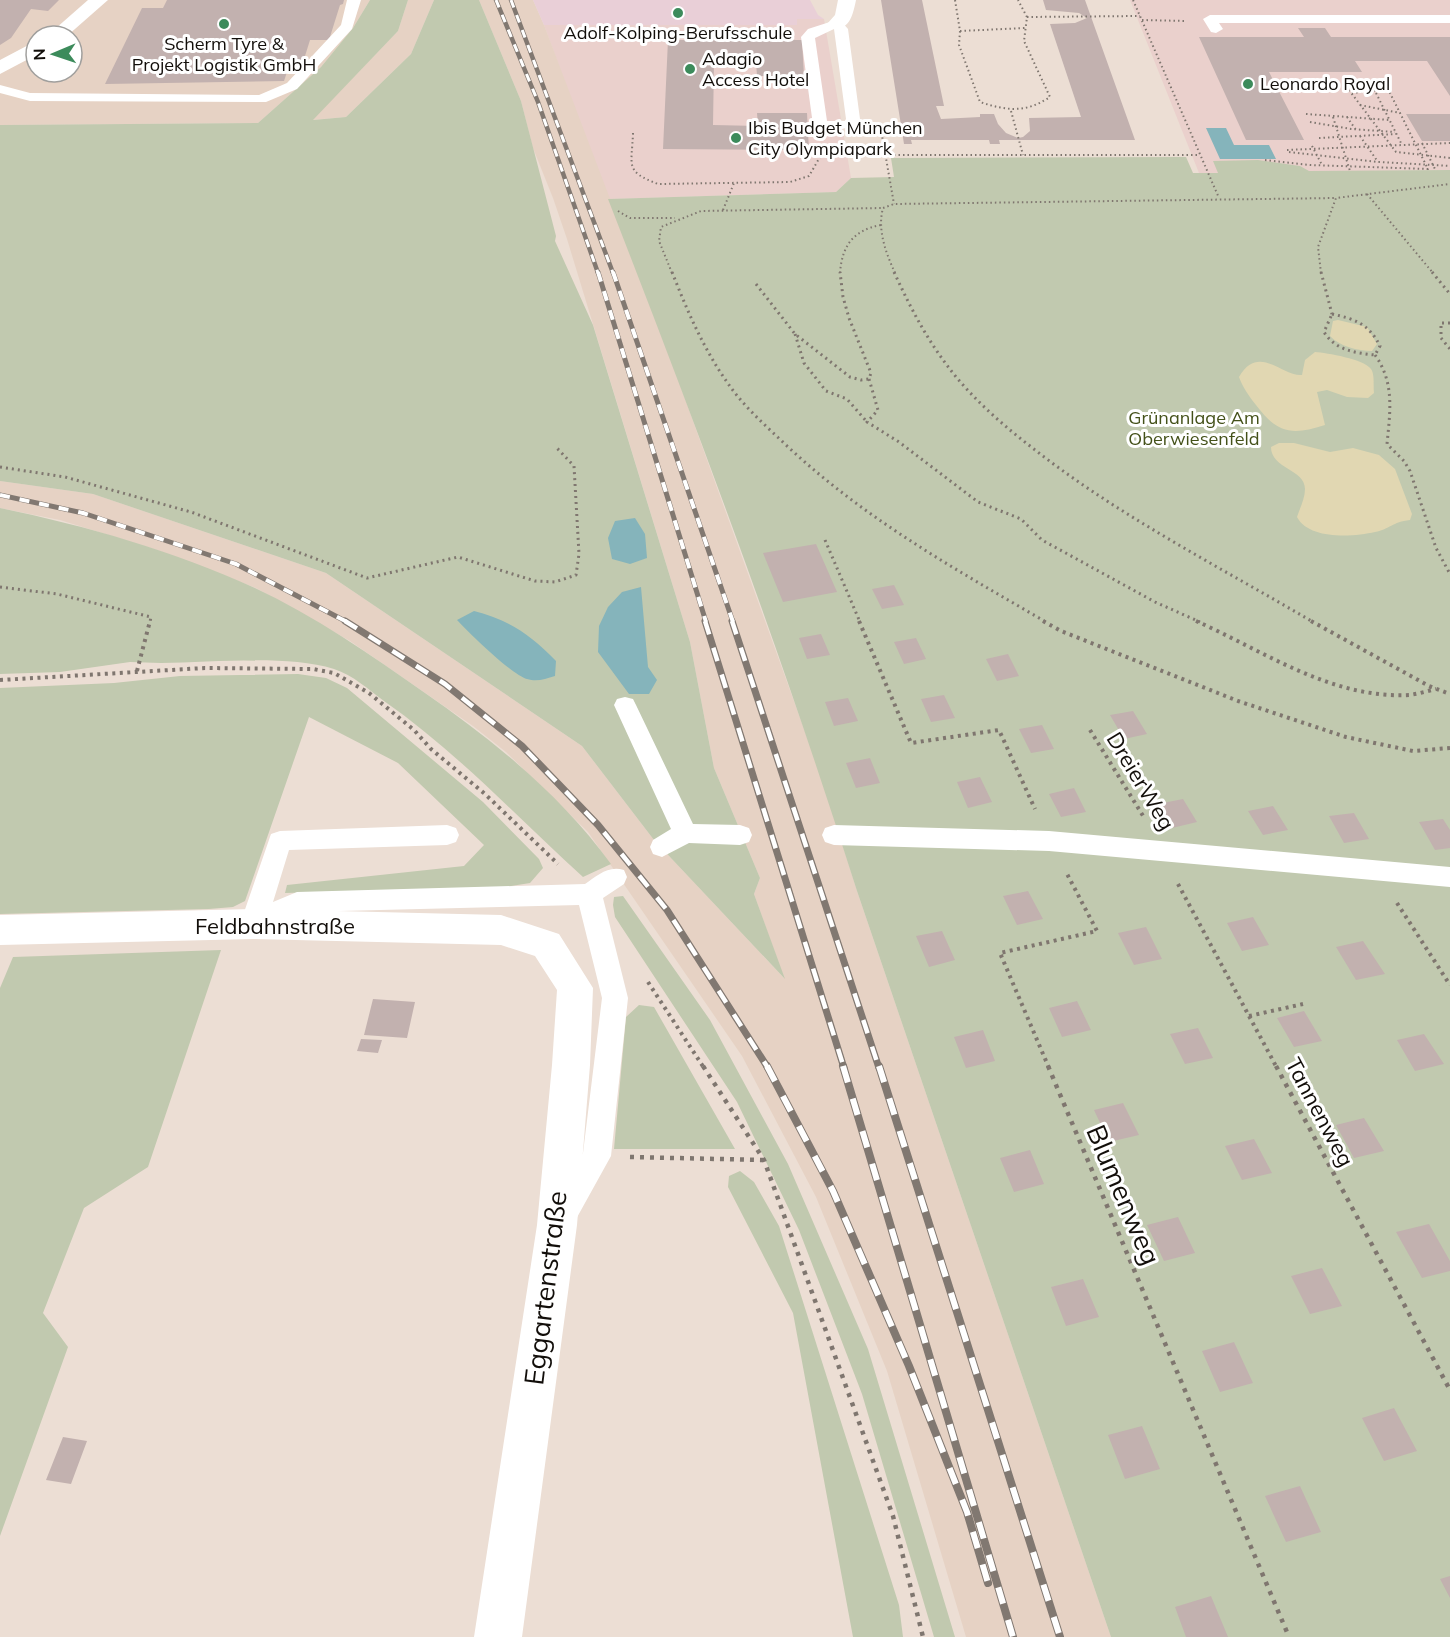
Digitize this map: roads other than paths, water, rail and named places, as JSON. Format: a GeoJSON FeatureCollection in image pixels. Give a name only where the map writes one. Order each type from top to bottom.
{"type":"FeatureCollection","features":[{"type":"Feature","properties":{"kind":"street"},"geometry":{"type":"LineString","coordinates":[[70,24],[99,0]]}},
{"type":"Feature","properties":{"kind":"street"},"geometry":{"type":"LineString","coordinates":[[836,24],[844,18],[847,0]]}},
{"type":"Feature","properties":{"kind":"street"},"geometry":{"type":"LineString","coordinates":[[0,68],[24,54]]}},
{"type":"Feature","properties":{"kind":"street","name":"Feldbahnstraße"},"geometry":{"type":"LineString","coordinates":[[0,930],[253,924],[501,930],[547,945]]}},
{"type":"Feature","properties":{"kind":"street","name":"Eggartenstraße"},"geometry":{"type":"LineString","coordinates":[[498,1637],[556,1225],[575,988],[547,945]]}},
{"type":"Feature","properties":{"kind":"lane"},"geometry":{"type":"LineString","coordinates":[[0,89],[30,97],[261,99],[292,86],[347,26],[354,0]]}},
{"type":"Feature","properties":{"kind":"lane"},"geometry":{"type":"LineString","coordinates":[[1214,25],[1210,19],[1450,19]]}},
{"type":"Feature","properties":{"kind":"lane"},"geometry":{"type":"LineString","coordinates":[[836,24],[841,28],[853,119],[849,125],[820,125],[808,37],[813,32],[836,24]]}},
{"type":"Feature","properties":{"kind":"lane"},"geometry":{"type":"LineString","coordinates":[[625,705],[685,833]]}},
{"type":"Feature","properties":{"kind":"lane"},"geometry":{"type":"LineString","coordinates":[[662,847],[685,833],[740,835]]}},
{"type":"Feature","properties":{"kind":"lane"},"geometry":{"type":"LineString","coordinates":[[253,924],[280,841],[447,835]]}},
{"type":"Feature","properties":{"kind":"lane"},"geometry":{"type":"LineString","coordinates":[[834,835],[1049,842],[1163,849],[1450,877]]}},
{"type":"Feature","properties":{"kind":"lane"},"geometry":{"type":"LineString","coordinates":[[253,924],[297,903],[589,894],[615,877]]}},
{"type":"Feature","properties":{"kind":"lane"},"geometry":{"type":"LineString","coordinates":[[556,1225],[597,1156],[615,998],[589,894]]}},
{"type":"Feature","properties":{"kind":"water"},"geometry":{"type":"Polygon","coordinates":[[[1206,128],[1226,128],[1234,145],[1269,145],[1276,159],[1220,159],[1206,128]]]}},
{"type":"Feature","properties":{"kind":"water"},"geometry":{"type":"Polygon","coordinates":[[[635,518],[645,534],[647,558],[630,564],[612,559],[608,538],[615,521],[635,518]]]}},
{"type":"Feature","properties":{"kind":"water"},"geometry":{"type":"Polygon","coordinates":[[[641,587],[648,667],[657,680],[649,694],[629,694],[598,652],[599,626],[608,607],[622,592],[641,587]]]}},
{"type":"Feature","properties":{"kind":"water"},"geometry":{"type":"Polygon","coordinates":[[[474,611],[509,624],[538,643],[556,661],[555,676],[538,680],[527,679],[501,662],[457,620],[474,611]]]}},
{"type":"Feature","properties":{"kind":"railway"},"geometry":{"type":"LineString","coordinates":[[496,0],[538,102],[598,273]]}},
{"type":"Feature","properties":{"kind":"railway"},"geometry":{"type":"LineString","coordinates":[[511,0],[613,273]]}},
{"type":"Feature","properties":{"kind":"railway"},"geometry":{"type":"LineString","coordinates":[[598,272],[706,622]]}},
{"type":"Feature","properties":{"kind":"railway"},"geometry":{"type":"LineString","coordinates":[[613,272],[733,622]]}},
{"type":"Feature","properties":{"kind":"railway"},"geometry":{"type":"LineString","coordinates":[[0,495],[83,513],[236,564],[347,622]]}},
{"type":"Feature","properties":{"kind":"railway"},"geometry":{"type":"LineString","coordinates":[[345,621],[445,684],[522,746],[598,825],[667,910],[768,1068]]}},
{"type":"Feature","properties":{"kind":"railway"},"geometry":{"type":"LineString","coordinates":[[705,621],[844,1068]]}},
{"type":"Feature","properties":{"kind":"railway"},"geometry":{"type":"LineString","coordinates":[[732,621],[879,1068]]}},
{"type":"Feature","properties":{"kind":"railway"},"geometry":{"type":"LineString","coordinates":[[767,1066],[833,1191],[909,1366],[967,1512],[988,1583]]}},
{"type":"Feature","properties":{"kind":"railway"},"geometry":{"type":"LineString","coordinates":[[843,1066],[1013,1637]]}},
{"type":"Feature","properties":{"kind":"railway"},"geometry":{"type":"LineString","coordinates":[[879,1066],[1060,1637]]}},
{"type":"Feature","properties":{"kind":"place","name":"Adolf-Kolping-Berufsschule"},"geometry":{"type":"Point","coordinates":[678,13]}},
{"type":"Feature","properties":{"kind":"place","name":"Scherm Tyre & Projekt Logistik GmbH"},"geometry":{"type":"Point","coordinates":[224,24]}},
{"type":"Feature","properties":{"kind":"place","name":"Adagio Access Hotel"},"geometry":{"type":"Point","coordinates":[690,69]}},
{"type":"Feature","properties":{"kind":"place","name":"Leonardo Royal"},"geometry":{"type":"Point","coordinates":[1248,84]}},
{"type":"Feature","properties":{"kind":"place","name":"Ibis Budget München City Olympiapark"},"geometry":{"type":"Point","coordinates":[736,138]}},
{"type":"Feature","properties":{"kind":"park label","name":"Grünanlage Am Oberwiesenfeld"},"geometry":{"type":"Point","coordinates":[1194,428]}}]}
